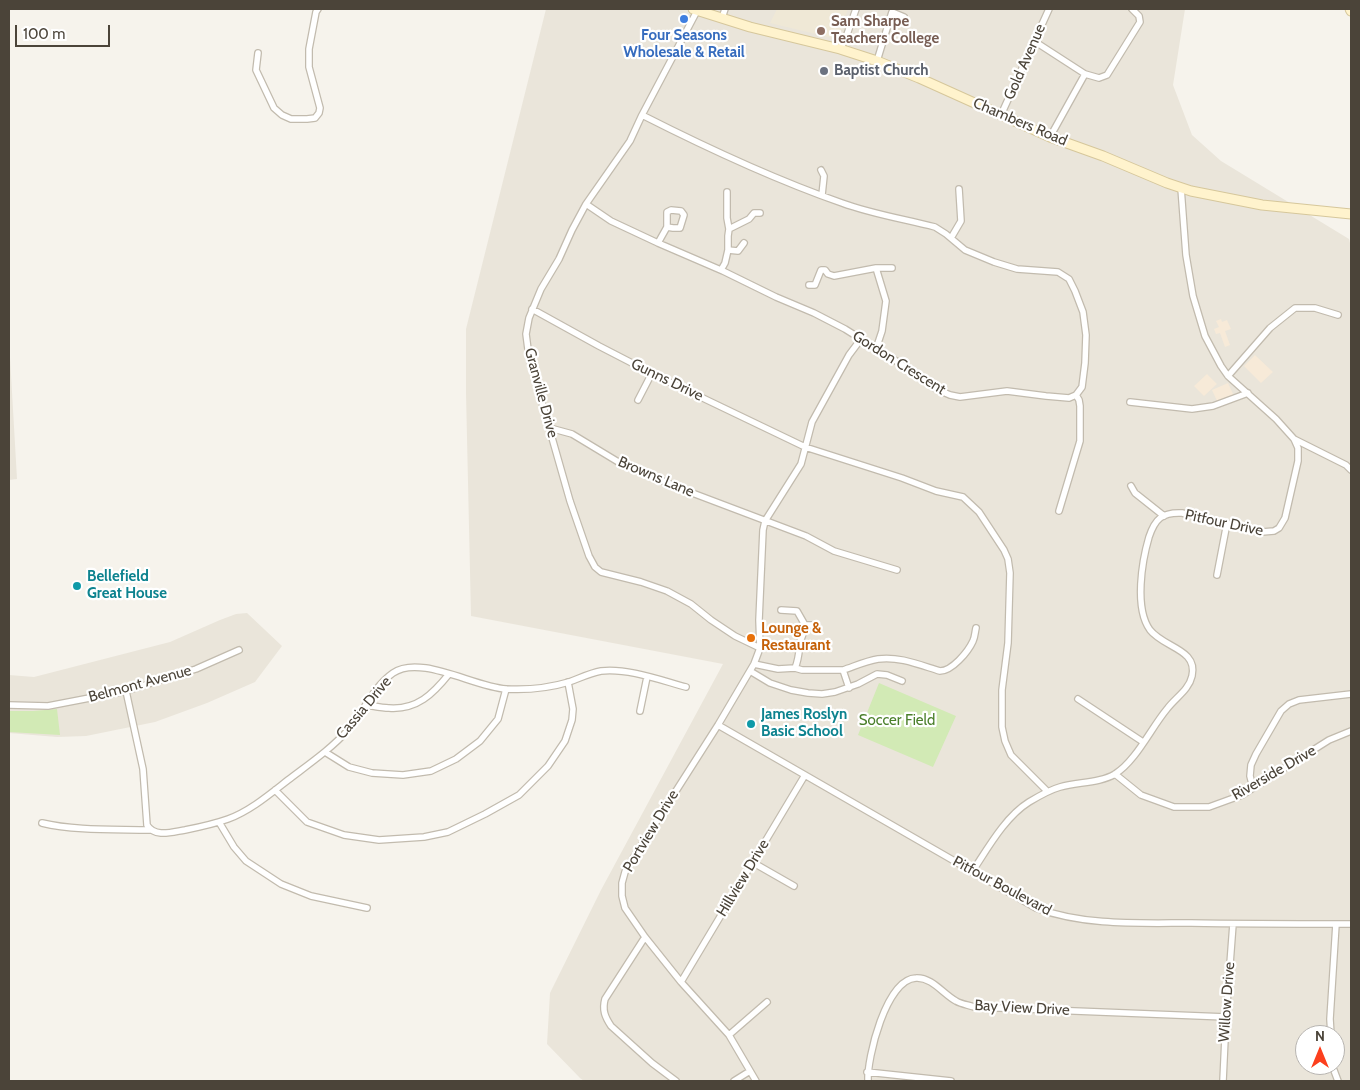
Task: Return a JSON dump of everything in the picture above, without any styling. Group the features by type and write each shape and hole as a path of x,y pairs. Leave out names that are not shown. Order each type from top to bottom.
{"street":[{"path":"258,53 256,70 274,108 282,115 291,119 315,118 320,108 309,66 309,58 313,27 318,9"},
{"path":"722,18 725,9"},
{"path":"840,49 856,9"},
{"name":"Gold Avenue","path":"1001,115 1049,9"},
{"path":"1034,41 1085,74 1099,78 1106,75 1140,22 1139,16 1132,9"},
{"name":"Chambers Road","path":"695,10 840,49 877,61 1050,137 1103,156 1191,192 1262,205 1351,214"},
{"name":"Granville Drive","path":"695,10 630,141 586,204 559,259 541,289 532,309 526,334 529,357 570,500 589,556 595,567 601,572 668,591 691,604 735,636 760,648"},
{"path":"877,61 892,12 904,17"},
{"path":"1050,137 1085,74"},
{"path":"642,115 747,166 822,195 843,203 935,227 965,250 994,262 1017,269 1058,272 1069,279 1076,291 1083,312 1086,335 1085,363 1082,387 1076,395 1080,406 1080,441 1060,511"},
{"path":"821,170 824,176 822,195"},
{"path":"951,238 961,221 959,188"},
{"path":"1181,188 1186,255 1193,296 1205,336 1220,366 1228,376 1276,419 1294,439 1346,465 1351,470"},
{"path":"721,270 728,250 727,192"},
{"name":"Gordon Crescent","path":"586,204 611,220 658,243 814,313 904,366 936,389 950,395 960,397 1008,391 1070,398 1076,395"},
{"path":"729,229 749,219 754,213 760,214"},
{"path":"658,243 667,227"},
{"path":"728,250 738,251 744,243"},
{"path":"876,268 886,301 882,331 876,349"},
{"path":"809,285 815,284 821,270 825,270 828,274 834,276 876,268 892,268"},
{"path":"1228,376 1270,328 1295,308 1315,308 1338,314"},
{"name":"Gunns Drive","path":"532,309 652,373 805,447 936,491 963,497 984,518 1008,559 1010,573 1008,643 1002,690 1002,728 1005,741 1011,755 1048,791"},
{"path":"760,648 765,521 801,464 812,422 849,355 860,339"},
{"path":"638,400 652,373"},
{"path":"1130,402 1192,409 1212,406 1248,393"},
{"name":"Browns Lane","path":"550,428 572,434 620,463 687,491 806,536 834,551 897,570"},
{"name":"Pitfour Drive","path":"972,872 1008,820 1028,802 1048,791 1108,778 1121,770 1167,709 1187,688 1192,679 1194,669 1192,662 1185,654 1160,640 1150,629 1142,605 1141,577 1152,528 1157,520 1164,516 1172,513 1182,513 1268,533 1279,528 1286,518 1298,461 1298,448 1294,439"},
{"path":"1131,486 1135,493 1164,516"},
{"path":"1217,575 1227,523"},
{"path":"781,610 797,611 804,625 795,668"},
{"path":"804,625 817,625"},
{"path":"754,664 778,669 843,670 878,659 893,658 945,671 950,669 965,652 973,640 976,628"},
{"name":"Portview Drive","path":"756,1081 729,1035 681,982 645,937 625,908 622,896 622,883 625,872 632,860 750,671 760,648"},
{"name":"Belmont Avenue","path":"9,705 48,706 126,691 196,669 238,650"},
{"name":"Cassia Drive","path":"42,823 54,826 150,830 155,833 169,833 203,827 230,818 259,802 325,752 349,728 381,682 394,672 405,667 436,670 488,686 506,689 547,687 600,671 618,670 686,687"},
{"path":"843,670 849,688"},
{"path":"750,671 770,683 808,693 822,694 849,688 877,674 886,675 902,682"},
{"path":"366,705 390,708 407,707 423,701 450,674"},
{"path":"640,711 646,677"},
{"path":"274,790 306,822 344,835 379,840 424,837 448,832 519,795 548,766 565,740 572,720 568,682"},
{"path":"325,752 349,767 372,773 403,775 431,771 456,759 480,741 498,719 506,689"},
{"path":"126,691 144,769 147,825 150,830"},
{"path":"1253,788 1250,776 1251,765 1281,711 1289,704 1299,700 1351,694"},
{"path":"1078,699 1143,742"},
{"name":"Pitfour Boulevard","path":"718,725 972,872 1036,908 1055,915 1080,920 1122,923 1351,924"},
{"name":"Riverside Drive","path":"1114,774 1142,795 1174,807 1209,807 1242,795 1329,740 1351,731"},
{"name":"Hillview Drive","path":"681,982 805,775"},
{"path":"219,822 234,848 246,861 281,884 311,896 367,908"},
{"path":"752,862 794,886"},
{"name":"Willow Drive","path":"1223,1081 1233,924"},
{"path":"1330,1025 1336,924"},
{"path":"645,937 605,999 604,1012 606,1019 612,1026 652,1063 676,1081"},
{"name":"Bay View Drive","path":"868,1081 867,1072 874,1044 888,1001 895,990 905,982 916,978 926,980 940,988 956,1001 974,1007 1226,1017"},
{"path":"729,1035 767,1002"},
{"path":"734,1081 750,1070"},
{"path":"867,1072 951,1081"}],"shaded area":[{"path":"546,9 1185,9 1173,85 1192,135 1221,161 1349,239 1351,247 1351,1081 584,1081 580,1078 547,1044 550,993 601,890 723,664 471,616 466,329"},
{"name":"Sam Sharpe Teachers College","path":"777,9 848,9 837,39 770,23"},
{"path":"1221,319 1222,322 1227,320 1231,329 1225,331 1230,345 1225,347 1220,333 1216,334 1214,329 1219,327 1216,321"},
{"path":"9,340 17,479 9,480"},
{"path":"1255,355 1273,372 1261,383 1244,366"},
{"path":"1207,374 1217,384 1204,396 1194,386"},
{"path":"1228,383 1234,396 1218,403 1212,390"},
{"path":"247,613 282,646 255,682 207,703 155,722 86,736 57,737 9,733 9,675 34,677 170,642 220,620 236,614"}],"green space":[{"name":"Soccer Field","path":"879,683 956,716 933,767 858,735"},
{"path":"57,709 60,735 9,732 9,711"}],"place":[{"name":"Four Seasons Wholesale & Retail","path":"684,19"},
{"name":"Sam Sharpe Teachers College","path":"821,31"},
{"name":"Baptist Church","path":"824,71"},
{"name":"Bellefield Great House","path":"77,586"},
{"name":"Lounge & Restaurant","path":"751,638"},
{"name":"James Roslyn Basic School","path":"751,724"}]}
